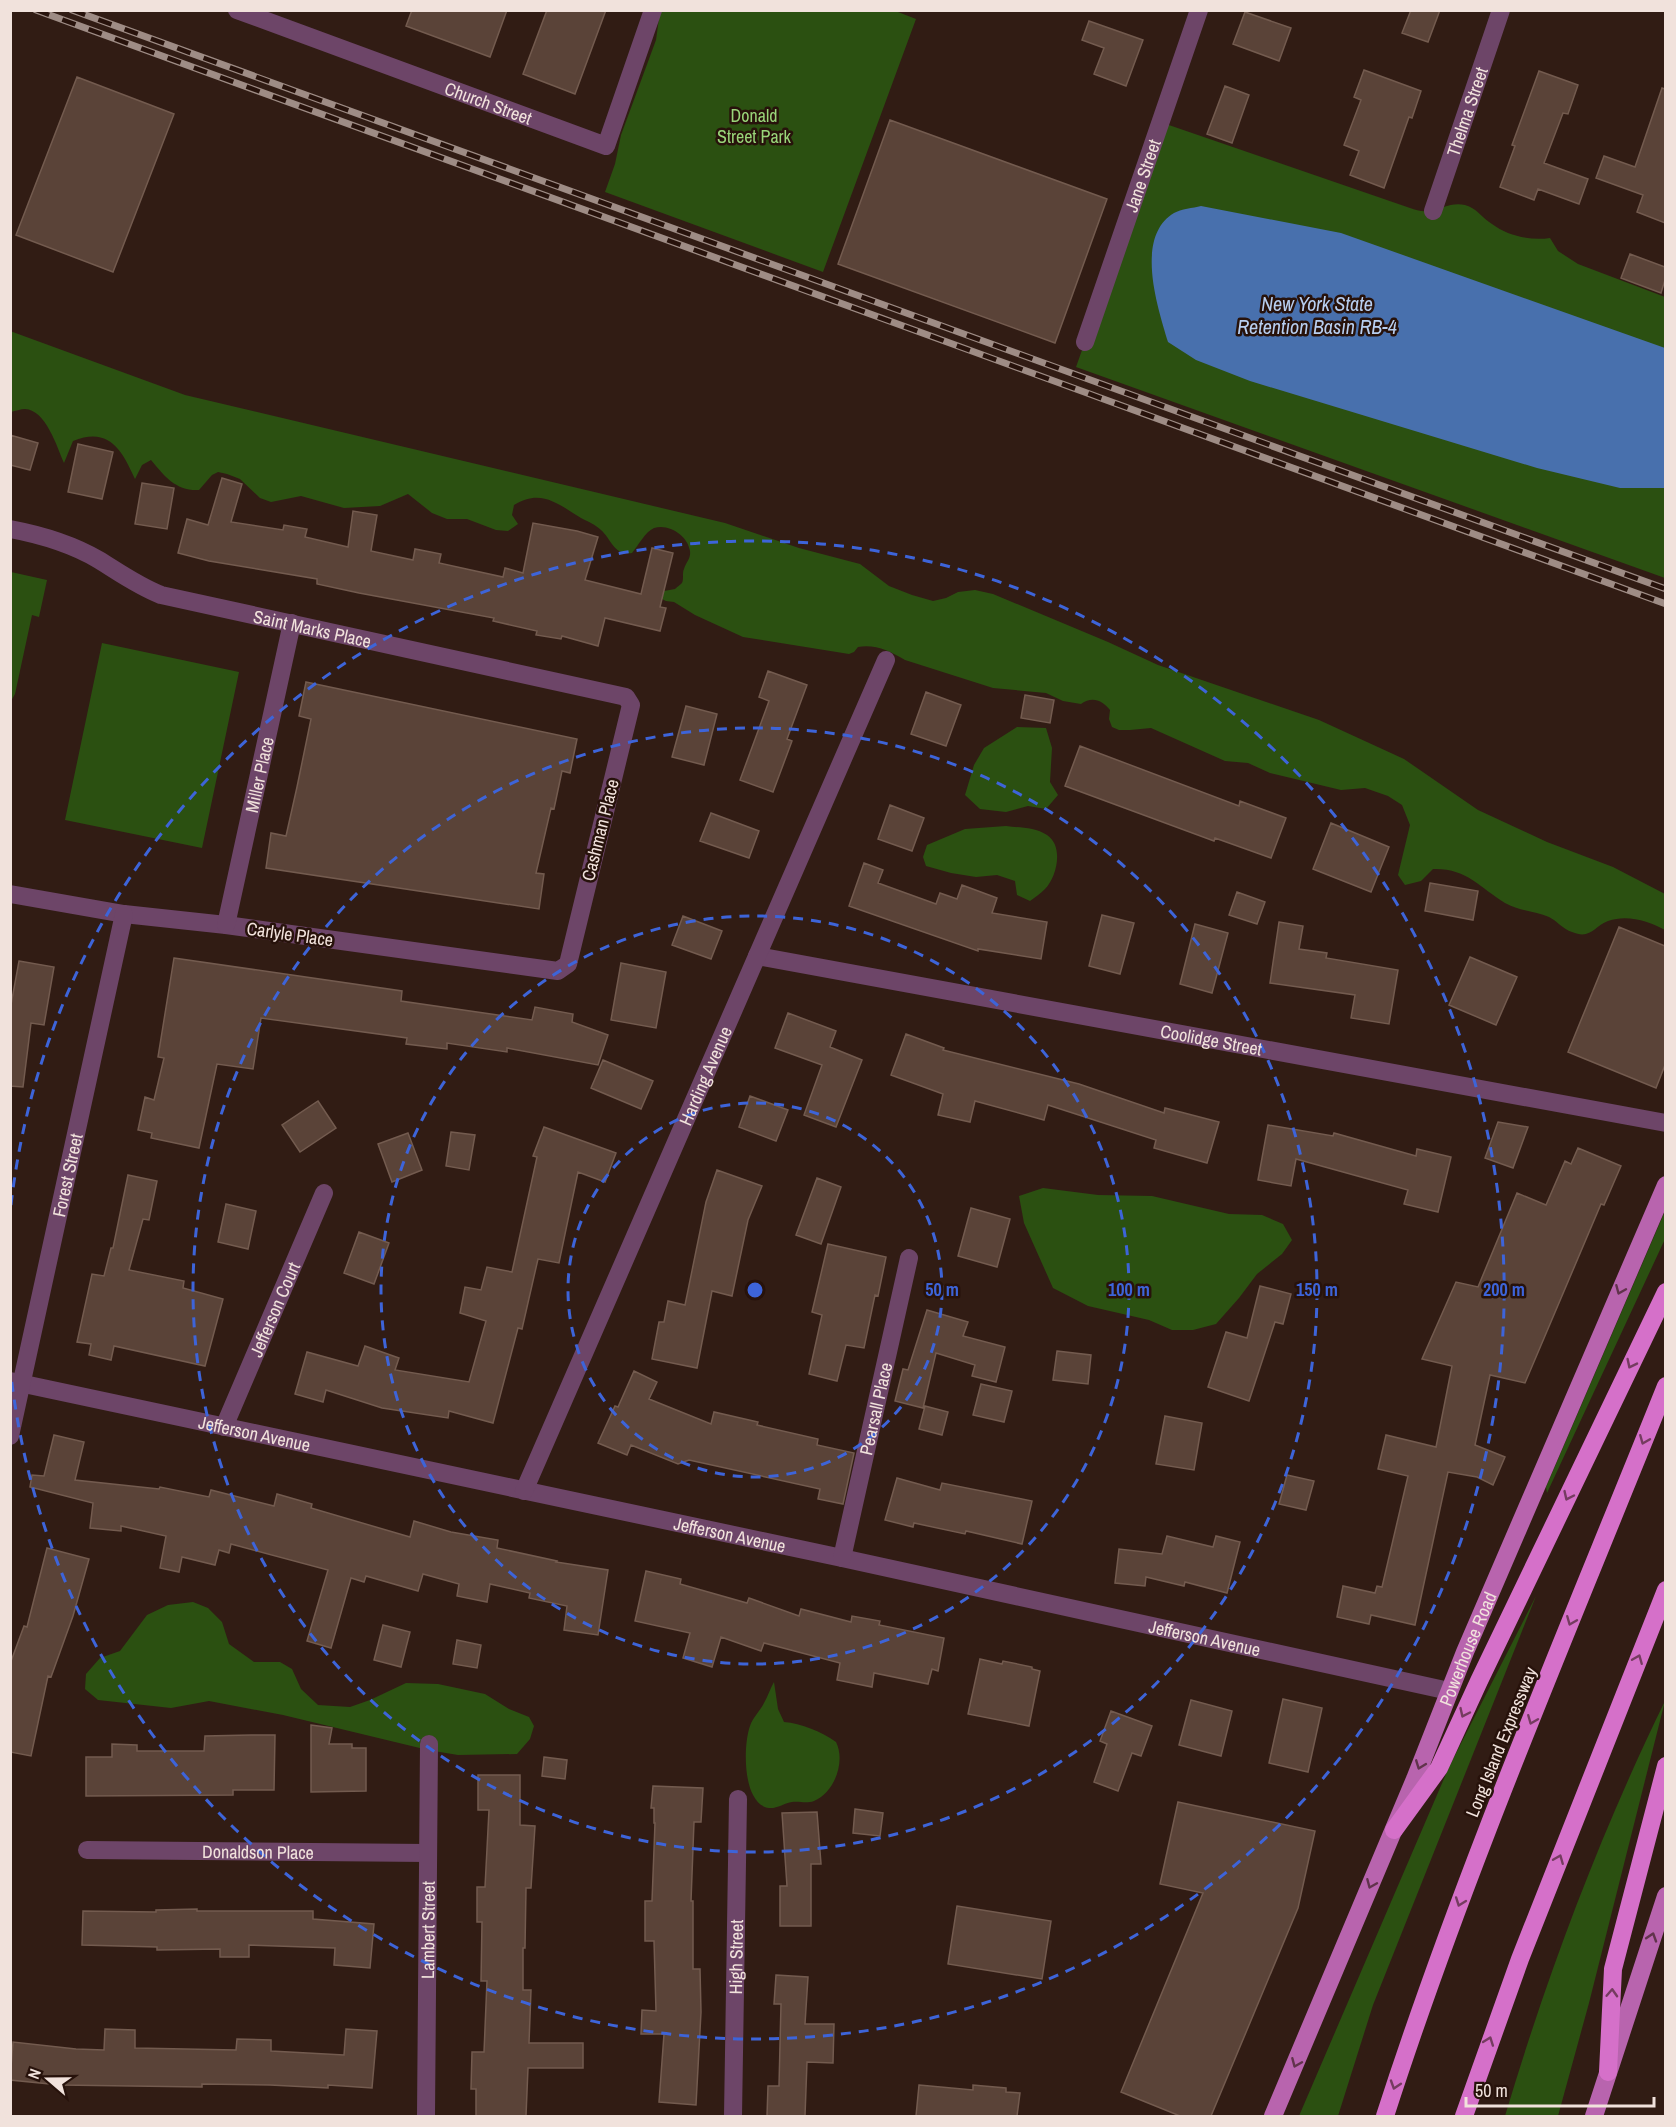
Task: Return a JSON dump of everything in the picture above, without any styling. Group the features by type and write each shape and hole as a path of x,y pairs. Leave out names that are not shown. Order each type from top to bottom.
{"highway":[{"path":"1394,1830 1439,1768 1665,1292"},
{"name":"Long Island Expressway","path":"1384,2116 1466,1885 1665,1386"},
{"path":"1464,2116 1520,1959 1665,1590"},
{"path":"1608,2072 1613,1969 1665,1766"}],"main road":[{"name":"Powerhouse Road","path":"1273,2116 1394,1830 1449,1691 1665,1185"},
{"path":"1594,2116 1665,1896"}],"street":[{"name":"Church Street","path":"237,10 606,146 653,10"},
{"name":"Jane Street","path":"1085,342 1199,10"},
{"name":"Thelma Street","path":"1433,211 1501,10"},
{"name":"Saint Marks Place","path":"10,529 53,539 75,548 145,589 161,595 626,697"},
{"name":"Miller Place","path":"226,925 292,623"},
{"name":"Harding Avenue","path":"524,1491 886,660"},
{"name":"Cashman Place","path":"568,964 631,705 626,697"},
{"name":"Carlyle Place","path":"10,894 124,914 226,925 558,971 568,964"},
{"name":"Forest Street","path":"10,1436 16,1382 124,914"},
{"name":"Coolidge Street","path":"757,956 1665,1123"},
{"name":"Jefferson Court","path":"224,1427 324,1193"},
{"name":"Pearsall Place","path":"842,1558 909,1258"},
{"name":"Jefferson Avenue","path":"16,1382 842,1558 1449,1691"},
{"name":"Lambert Street","path":"426,2116 429,1744"},
{"name":"High Street","path":"733,2116 738,1798"},
{"name":"Donaldson Place","path":"87,1850 428,1853"}],"green space":[{"name":"Donald Street Park","path":"899,10 898,12 916,19 823,272 605,192 615,164 621,135 656,40 660,11"},
{"path":"1163,123 1417,210 1428,211 1455,204 1469,206 1488,222 1505,232 1528,238 1550,238 1558,251 1578,264 1665,297 1665,578 1076,367"},
{"path":"10,331 185,395 725,523 799,548 860,564 889,586 933,601 958,592 975,590 993,594 1158,665 1319,720 1404,759 1478,810 1547,842 1613,867 1665,894 1665,930 1645,921 1623,918 1603,923 1588,933 1578,934 1549,917 1510,906 1464,875 1445,870 1433,869 1421,881 1405,885 1398,875 1410,825 1402,805 1388,796 1365,788 1341,790 1270,773 1248,763 1225,761 1151,728 1119,730 1112,727 1109,719 1110,710 1097,700 1089,700 1081,704 1063,701 1046,693 993,688 905,660 876,647 858,647 849,654 743,637 695,615 674,602 666,601 650,593 652,586 664,591 675,589 681,584 683,571 690,556 686,540 677,532 666,527 654,528 632,553 626,553 613,546 597,526 557,503 541,498 524,500 514,505 512,515 518,524 508,531 496,530 467,519 447,519 432,513 408,494 380,506 344,508 301,496 271,502 260,498 240,479 218,472 212,475 199,490 184,488 166,477 151,460 142,465 135,479 125,459 113,443 96,437 85,437 73,441 64,463 50,430 39,416 25,409 11,412"},
{"path":"11,572 47,580 39,617 32,615 15,694 11,701"},
{"path":"102,643 239,672 202,848 65,820"},
{"path":"1017,727 1046,728 1052,748 1050,782 1058,795 1046,809 1028,806 1006,812 980,809 965,795 974,765 984,748"},
{"path":"1006,826 1042,832 1056,846 1057,862 1053,877 1045,889 1030,901 1017,895 1015,881 997,875 976,877 926,866 923,857 927,845 965,829"},
{"path":"1043,1188 1098,1195 1152,1196 1229,1214 1262,1215 1283,1224 1292,1240 1282,1254 1257,1274 1216,1324 1193,1330 1172,1330 1149,1320 1088,1306 1053,1288 1024,1223 1019,1196"},
{"path":"1665,1211 1665,1239 1547,1493 1546,1487"},
{"path":"1536,1596 1373,2005 1338,2116 1299,2116 1449,1767"},
{"path":"193,1602 208,1608 222,1622 229,1644 254,1662 280,1662 292,1669 301,1689 318,1705 350,1707 406,1683 438,1684 485,1694 509,1709 529,1717 534,1726 530,1739 517,1754 458,1755 428,1750 283,1715 209,1701 171,1708 98,1700 85,1689 86,1674 100,1658 120,1651 147,1615 168,1605"},
{"path":"774,1682 778,1709 784,1722 804,1726 830,1738 836,1742 840,1759 832,1784 821,1797 811,1802 792,1802 769,1808 760,1804 749,1785 746,1746 751,1723"},
{"path":"1665,1701 1589,2003 1558,2116 1505,2116 1521,2063 1576,1906 1618,1802"}],"water":[{"name":"New York State Retention Basin RB-4","path":"1201,206 1341,233 1665,348 1665,488 1620,488 1537,468 1250,381 1196,360 1168,342 1155,293 1152,255 1155,238 1162,224 1174,213"}],"building":[{"path":"412,10 507,10 490,57 406,26"},
{"path":"547,10 606,10 575,94 523,74"},
{"path":"1411,10 1440,10 1428,42 1402,33"},
{"path":"1245,12 1291,28 1279,61 1233,44"},
{"path":"1089,21 1143,40 1126,86 1094,74 1104,48 1082,40"},
{"path":"1364,70 1421,91 1412,118 1409,117 1384,188 1350,175 1359,151 1344,145 1361,100 1354,97"},
{"path":"1539,71 1578,85 1568,114 1563,113 1544,163 1588,179 1579,204 1538,189 1534,200 1500,187 1515,146 1512,145"},
{"path":"77,77 174,114 113,272 16,235"},
{"path":"1225,86 1249,95 1232,143 1207,134"},
{"path":"1662,88 1665,89 1665,223 1637,212 1643,195 1596,178 1604,156 1635,167"},
{"path":"890,120 1107,199 1055,343 838,264"},
{"path":"1630,254 1665,267 1665,280 1661,293 1621,278"},
{"path":"10,435 38,443 30,470 10,465"},
{"path":"78,444 113,452 102,499 68,492"},
{"path":"222,478 242,484 231,522 283,530 284,525 307,529 305,537 348,547 353,511 377,515 371,551 413,560 415,549 441,554 439,563 503,577 505,568 523,573 533,523 598,537 585,580 641,594 652,548 673,553 660,607 666,608 660,631 605,618 598,646 562,636 561,639 536,635 537,631 493,621 494,618 359,593 317,584 317,579 209,561 178,553 187,519 208,525"},
{"path":"142,483 174,488 167,529 135,524"},
{"path":"768,671 807,685 787,739 792,741 773,792 740,780 769,701 759,697"},
{"path":"306,682 577,739 570,773 562,771 536,873 544,874 539,909 266,868 271,833 286,836 297,787 311,719 299,716"},
{"path":"926,692 961,705 946,746 911,734"},
{"path":"1025,695 1054,700 1050,723 1021,718"},
{"path":"686,706 717,714 704,765 672,757"},
{"path":"1080,746 1239,806 1240,801 1286,818 1271,858 1215,838 1214,841 1065,786"},
{"path":"890,805 924,818 912,851 878,839"},
{"path":"711,813 759,831 749,858 700,841"},
{"path":"1331,823 1389,847 1371,892 1313,869"},
{"path":"864,863 883,870 878,883 936,904 940,893 957,899 962,885 997,898 992,913 1047,922 1041,959 978,949 978,951 849,906"},
{"path":"1430,883 1478,891 1473,920 1425,911"},
{"path":"1237,892 1265,902 1257,924 1229,915"},
{"path":"1102,915 1134,923 1120,974 1089,966"},
{"path":"683,916 722,931 711,959 672,945"},
{"path":"1279,922 1303,926 1299,949 1327,953 1326,958 1398,970 1389,1024 1351,1018 1355,995 1270,983"},
{"path":"1195,924 1228,933 1212,993 1180,984"},
{"path":"1619,927 1665,946 1665,1065 1656,1088 1568,1052"},
{"path":"1470,957 1517,977 1496,1025 1449,1005"},
{"path":"174,958 402,991 401,1001 532,1020 535,1007 573,1014 572,1022 608,1035 598,1065 507,1048 507,1052 447,1043 447,1049 406,1044 407,1038 261,1018 253,1069 217,1064 199,1148 151,1138 152,1133 138,1130 145,1097 154,1100 164,1058 158,1057"},
{"path":"19,961 54,967 44,1025 31,1023 23,1087 10,1086 10,1010"},
{"path":"621,963 666,972 656,1028 611,1020"},
{"path":"788,1013 836,1031 830,1047 862,1060 836,1127 804,1115 822,1065 775,1048"},
{"path":"906,1034 944,1048 943,1050 1079,1084 1164,1113 1165,1108 1219,1122 1207,1163 1154,1148 1156,1140 1048,1105 1044,1120 975,1101 970,1122 938,1115 943,1094 891,1075"},
{"path":"603,1060 653,1081 641,1109 591,1088"},
{"path":"750,1096 788,1110 776,1141 739,1127"},
{"path":"318,1101 336,1128 300,1152 282,1125"},
{"path":"1498,1122 1528,1127 1513,1168 1485,1158"},
{"path":"1268,1125 1333,1136 1334,1133 1416,1156 1417,1149 1451,1157 1438,1212 1404,1204 1408,1190 1296,1159 1291,1186 1258,1180"},
{"path":"544,1127 616,1153 605,1182 578,1172 559,1263 538,1259 522,1329 518,1328 493,1423 449,1411 448,1418 382,1408 326,1390 323,1402 295,1394 307,1352 358,1366 365,1346 399,1358 395,1370 469,1382 486,1321 460,1313 465,1287 481,1290 487,1267 512,1272 537,1157 533,1156"},
{"path":"451,1132 475,1135 469,1170 446,1166"},
{"path":"408,1133 422,1170 392,1182 378,1144"},
{"path":"1578,1148 1621,1166 1604,1205 1601,1204 1525,1383 1490,1375 1475,1445 1505,1457 1493,1485 1477,1477 1448,1472 1415,1625 1371,1615 1369,1624 1337,1617 1343,1586 1375,1593 1377,1586 1382,1587 1408,1476 1378,1469 1386,1435 1436,1447 1452,1366 1422,1359 1456,1282 1478,1287 1517,1193 1546,1205 1565,1161 1571,1164"},
{"path":"717,1170 762,1186 748,1220 732,1296 712,1291 697,1368 652,1359 659,1322 664,1322 668,1301 685,1305 706,1202"},
{"path":"128,1175 157,1181 149,1220 143,1219 129,1270 184,1281 183,1288 223,1299 205,1366 114,1346 111,1360 89,1355 91,1344 77,1342 92,1274 104,1276 111,1248 113,1248"},
{"path":"817,1178 841,1187 821,1244 796,1235"},
{"path":"226,1204 256,1211 248,1249 218,1242"},
{"path":"971,1208 1010,1219 997,1267 958,1256"},
{"path":"359,1232 389,1243 374,1284 344,1273"},
{"path":"828,1244 886,1257 864,1348 846,1345 837,1381 809,1374 822,1315 812,1312"},
{"path":"1260,1286 1291,1294 1283,1324 1275,1322 1249,1401 1208,1387 1226,1332 1247,1338"},
{"path":"927,1310 968,1322 963,1336 1005,1347 996,1382 972,1376 975,1365 936,1353 923,1408 895,1401 903,1369 908,1370"},
{"path":"1057,1351 1091,1355 1088,1384 1053,1380"},
{"path":"634,1371 657,1382 649,1399 711,1424 714,1412 818,1439 817,1445 854,1453 843,1504 818,1499 820,1489 689,1460 678,1464 631,1445 627,1455 598,1443"},
{"path":"981,1384 1012,1391 1004,1422 973,1415"},
{"path":"925,1406 948,1412 942,1435 919,1429"},
{"path":"1165,1416 1202,1423 1194,1470 1156,1464"},
{"path":"54,1435 84,1442 75,1480 159,1489 160,1487 209,1497 211,1490 274,1506 277,1494 312,1504 311,1508 410,1537 414,1521 451,1532 498,1540 497,1548 556,1562 608,1570 598,1635 564,1630 567,1606 529,1598 530,1593 490,1584 487,1602 457,1596 459,1584 423,1574 418,1591 366,1576 364,1582 351,1578 331,1648 307,1641 328,1570 231,1544 229,1553 219,1550 215,1565 182,1557 179,1572 160,1568 166,1536 121,1526 121,1531 90,1528 93,1503 30,1487 32,1475 44,1476"},
{"path":"1287,1475 1314,1481 1306,1510 1279,1504"},
{"path":"897,1478 940,1490 942,1483 1032,1501 1022,1544 966,1531 965,1534 914,1523 913,1527 885,1520"},
{"path":"1167,1536 1213,1547 1216,1536 1240,1542 1227,1593 1185,1582 1184,1586 1146,1577 1145,1586 1115,1583 1119,1549 1162,1554"},
{"path":"47,1548 89,1559 73,1616 51,1677 48,1676 31,1756 10,1752 10,1664 24,1626 27,1627"},
{"path":"646,1571 681,1579 680,1584 747,1603 749,1598 799,1616 801,1609 851,1622 852,1616 880,1621 879,1625 944,1638 938,1671 932,1669 928,1684 874,1673 872,1687 837,1680 840,1663 764,1643 761,1651 721,1637 712,1667 683,1658 690,1633 635,1621"},
{"path":"383,1625 410,1632 401,1667 374,1660"},
{"path":"457,1640 481,1645 477,1668 453,1664"},
{"path":"980,1659 1002,1664 1003,1661 1040,1671 1029,1726 968,1714"},
{"path":"1283,1699 1322,1708 1308,1772 1269,1763"},
{"path":"1191,1700 1232,1711 1221,1756 1179,1745"},
{"path":"1111,1711 1152,1726 1141,1756 1132,1753 1118,1791 1094,1782 1107,1744 1100,1741"},
{"path":"311,1725 332,1728 329,1744 352,1744 352,1748 366,1748 366,1791 311,1792"},
{"path":"275,1735 274,1790 233,1790 233,1795 86,1796 86,1757 112,1757 112,1744 137,1745 137,1751 204,1751 205,1736"},
{"path":"544,1757 567,1760 565,1779 542,1776"},
{"path":"478,1775 520,1775 520,1825 535,1826 531,1888 526,1888 525,1948 523,1948 523,1990 531,1990 529,2043 583,2043 583,2068 528,2068 526,2116 476,2116 476,2089 471,2089 472,2052 484,2052 487,1981 481,1981 482,1922 477,1922 477,1887 485,1887 489,1810 478,1810"},
{"path":"653,1786 703,1788 701,1822 694,1822 691,1901 693,1901 693,1969 700,1969 701,2012 696,2105 659,2102 664,2034 641,2034 642,2010 656,2011 654,1941 645,1941 645,1901 652,1901 655,1823 654,1808 651,1808"},
{"path":"1178,1802 1315,1831 1298,1908 1211,2116 1180,2116 1121,2092 1203,1893 1160,1884"},
{"path":"855,1809 883,1813 880,1836 853,1833"},
{"path":"817,1812 821,1864 811,1864 811,1926 780,1926 780,1886 787,1886 782,1813"},
{"path":"957,1906 1051,1921 1042,1979 948,1964"},
{"path":"197,1909 197,1911 313,1911 313,1919 374,1924 370,1968 334,1965 335,1948 249,1945 249,1957 220,1957 220,1949 157,1950 157,1947 82,1945 83,1911 156,1912 156,1910"},
{"path":"776,1975 808,1977 805,2024 834,2024 833,2063 807,2062 805,2116 767,2116 768,2086 779,2086 781,2004 774,2004"},
{"path":"105,2029 135,2030 135,2048 236,2050 237,2039 271,2040 271,2051 344,2055 346,2029 377,2031 372,2088 328,2085 328,2088 202,2084 202,2087 60,2085 10,2080 13,2042 104,2050"},
{"path":"919,2085 973,2090 973,2085 1006,2088 1006,2092 1020,2093 1017,2116 916,2116"}],"railway":[{"path":"36,10 1666,604"},
{"path":"72,10 1666,589"}]}
